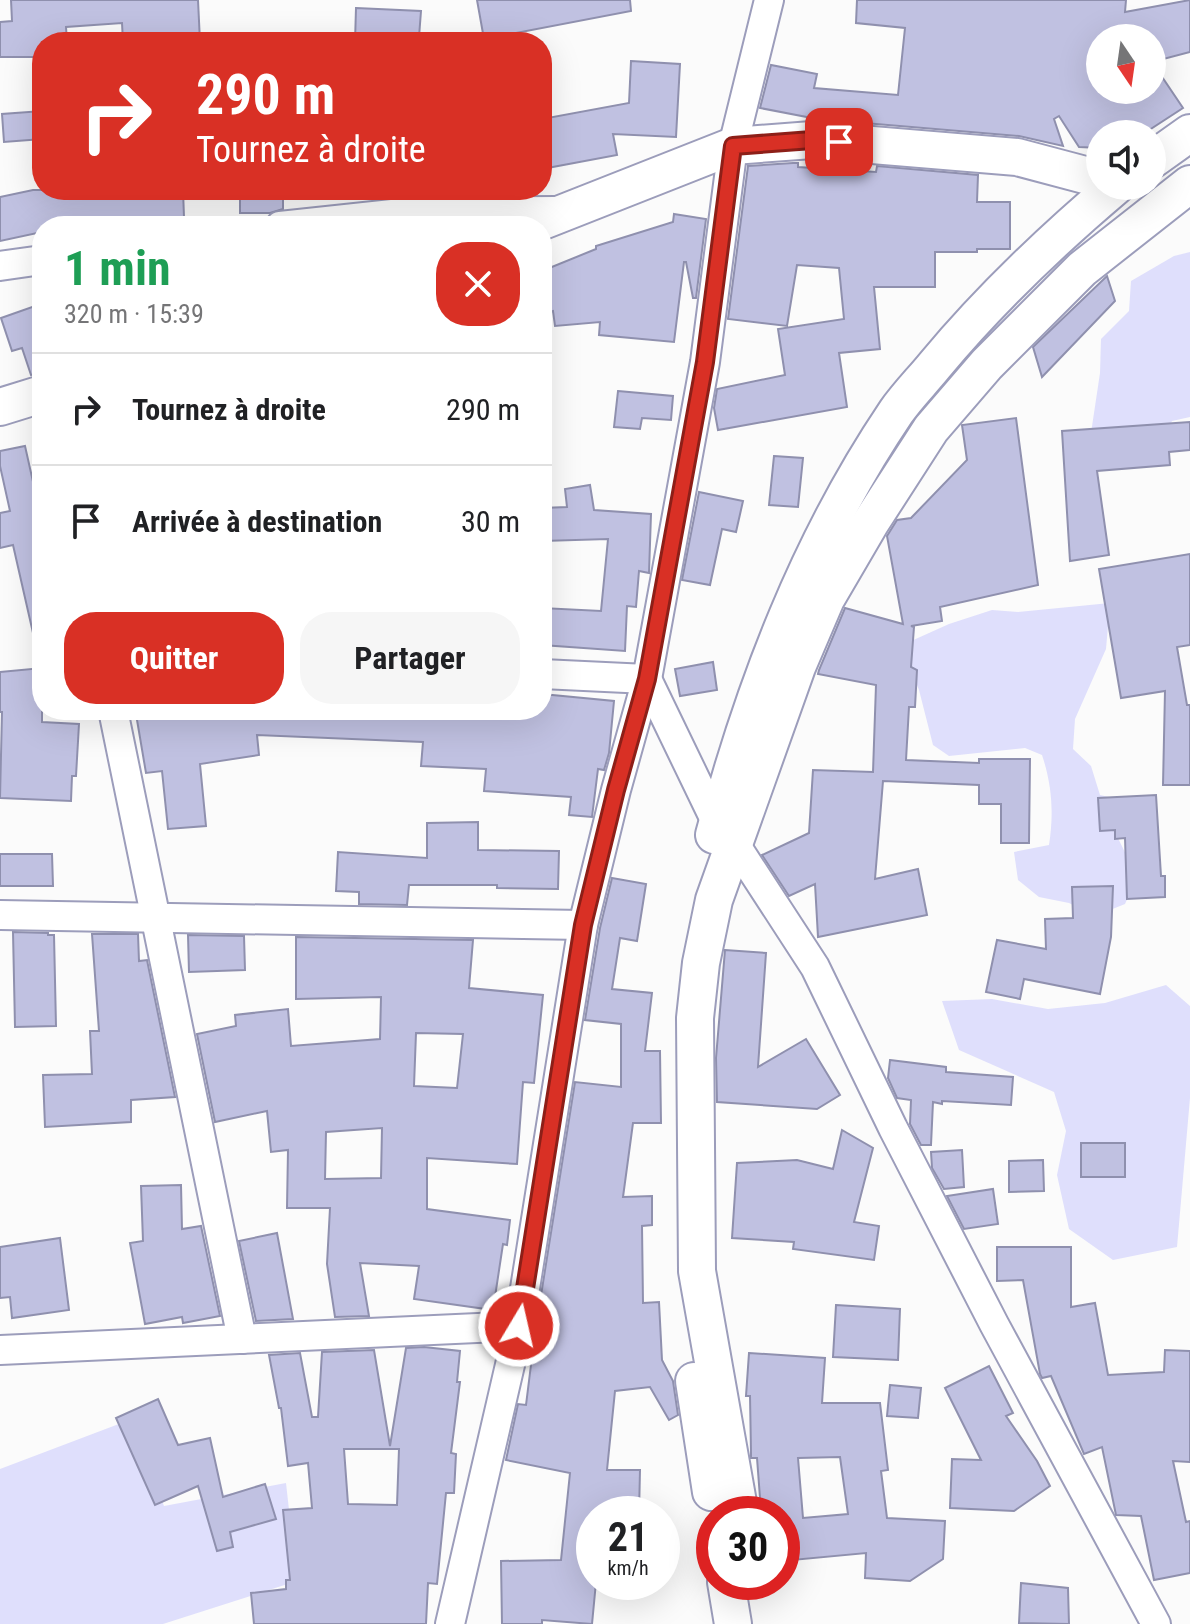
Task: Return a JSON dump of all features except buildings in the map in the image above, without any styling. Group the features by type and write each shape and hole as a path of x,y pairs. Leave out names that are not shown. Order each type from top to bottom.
{"street":[{"path":"450,1624 519,1326 583,925 647,679 705,362 733,146 769,0"},
{"path":"1166,150 1190,133"},
{"path":"552,217 733,146 812,140 1017,157 1086,175"},
{"path":"712,1496 680,1272 674,1140 679,1017 685,961 698,897 826,599 931,429 987,364 1082,269 1190,184"},
{"path":"737,1496 697,1271 695,1018 701,963 726,834 736,752 768,659 840,501 898,410 954,342 1049,243 1100,200"},
{"path":"374,216 411,212 566,211"},
{"path":"0,266 32,261"},
{"path":"0,407 32,397"},
{"path":"552,674 647,679"},
{"path":"647,679 726,834 815,967 893,1128 994,1324 1156,1624"},
{"path":"115,720 242,1339"},
{"path":"0,915 583,925"},
{"path":"0,1350 519,1326"},
{"path":"729,1600 733,1624"},
{"path":"754,1600 757,1624"}],"shaded area":[{"path":"1190,252 1190,417 1172,421 1151,463 1085,473 1100,373 1101,339 1129,311 1131,281 1174,256"},
{"path":"1110,603 1106,649 1075,719 1073,749 1091,766 1100,795 1113,798 1115,832 1137,877 1125,904 1095,916 1069,903 1039,897 1018,880 1014,852 1049,845 1051,799 1042,755 1025,748 949,756 933,745 919,690 907,661 909,642 949,624 992,610 1018,612"},
{"path":"1166,985 1190,1006 1190,1098 1177,1247 1113,1260 1069,1229 1057,1175 1066,1131 1054,1092 959,1050 942,1001 992,999 1048,1009 1105,1003"},
{"path":"132,1419 164,1506 286,1483 297,1581 163,1624 0,1624 0,1469"}],"route":[{"path":"519,1326 583,925 647,679 705,362 733,146 812,140 839,142"}]}
